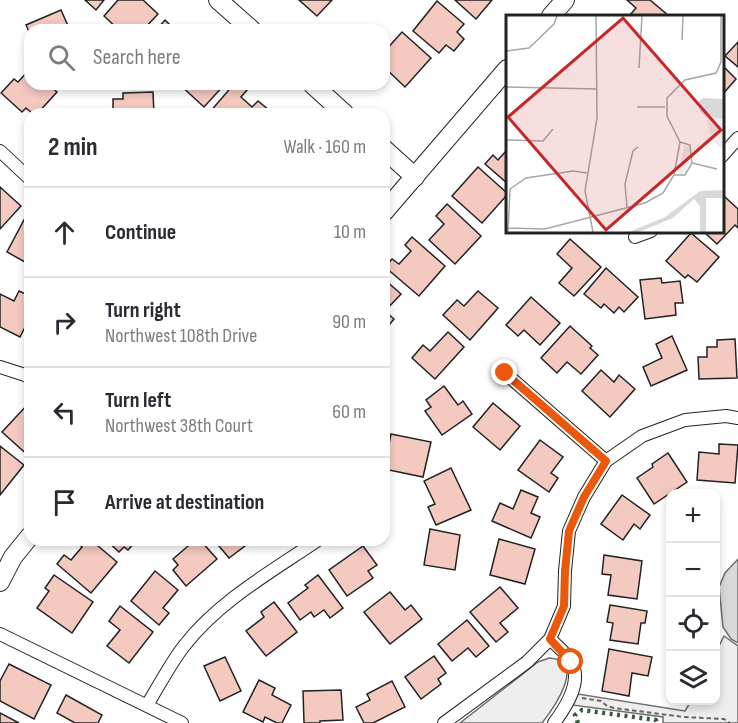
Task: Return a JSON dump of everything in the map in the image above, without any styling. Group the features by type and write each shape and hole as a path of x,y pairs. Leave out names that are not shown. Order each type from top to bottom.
{"street":[{"path":"218,0 245,24"},
{"path":"552,15 565,0"},
{"path":"390,205 506,70"},
{"path":"319,90 338,108"},
{"path":"723,155 738,138"},
{"path":"0,151 24,173"},
{"path":"390,154 415,177"},
{"path":"636,237 648,232"},
{"path":"0,367 24,375"},
{"path":"505,373 606,461"},
{"path":"444,723 527,662 550,639 564,606 569,531 584,497 606,461 642,436 685,420 726,416 738,418"},
{"path":"0,582 14,556 24,544"},
{"path":"147,705 184,646 214,614 309,546"},
{"path":"0,634 182,723"},
{"path":"550,639 571,662 575,671 571,696 554,723"}],"path":[{"path":"571,696 601,701 614,708 684,717 724,719 730,723"}],"shaded area":[{"path":"738,559 738,643 731,639 723,627 720,585 725,573"},
{"path":"724,636 738,646 738,723 663,723 663,717 572,705 578,694 685,711 689,705 720,705 720,644"},
{"path":"549,658 560,661 566,667 567,676 559,697 542,723 460,723 538,662"}],"building":[{"path":"85,0 104,0 96,10"},
{"path":"118,0 143,0 158,14 149,24 113,24 104,16"},
{"path":"299,0 332,0 317,16"},
{"path":"455,0 492,0 476,19"},
{"path":"627,0 650,0 668,15 630,15 636,8"},
{"path":"437,1 464,24 457,32 464,39 454,51 446,45 439,53 413,31"},
{"path":"61,10 67,24 28,24"},
{"path":"402,32 431,58 405,87 390,73 390,45"},
{"path":"738,42 738,67 725,56"},
{"path":"723,66 736,79 723,94"},
{"path":"24,76 24,90 55,90 57,92 42,108 24,108 22,112 1,93 14,79 18,82"},
{"path":"186,90 220,90 204,107"},
{"path":"229,90 247,90 241,97 252,107 258,101 267,108 213,108"},
{"path":"153,92 154,108 113,108 113,99 123,99 123,93"},
{"path":"506,151 506,182 485,164 493,155 498,160"},
{"path":"478,167 506,192 506,196 482,223 452,196"},
{"path":"0,187 21,206 0,229"},
{"path":"725,197 738,209 738,228 735,225 717,244 704,232 723,232 723,200"},
{"path":"447,204 481,236 455,264 429,240 444,224 436,216"},
{"path":"24,220 24,261 7,252"},
{"path":"691,233 719,257 697,282 688,275 685,278 666,261"},
{"path":"412,237 445,266 419,296 390,271 392,259 399,264 411,251 405,245"},
{"path":"570,239 601,267 574,296 559,283 572,268 557,254"},
{"path":"606,268 638,297 624,312 619,307 614,313 604,304 601,308 584,294"},
{"path":"661,278 662,283 680,281 683,303 675,303 676,315 645,319 640,280"},
{"path":"390,284 401,294 390,306"},
{"path":"19,291 24,293 24,329 20,337 0,327 0,294 14,301"},
{"path":"478,291 498,308 470,340 443,315 457,300 464,306"},
{"path":"531,297 560,323 540,345 524,330 518,336 506,325"},
{"path":"570,326 592,346 590,348 598,355 581,374 567,362 557,373 541,358"},
{"path":"448,332 464,347 435,379 412,358 423,345 430,351"},
{"path":"672,336 687,370 651,386 643,367 662,358 656,344"},
{"path":"735,339 737,378 699,379 698,357 707,357 707,347 717,347 717,340"},
{"path":"601,370 614,382 619,375 635,389 610,417 582,391"},
{"path":"444,386 458,405 463,401 472,414 442,435 425,411 431,407 426,400"},
{"path":"493,403 520,426 500,450 473,427"},
{"path":"24,408 24,452 2,432"},
{"path":"391,434 431,442 423,477 390,470"},
{"path":"540,440 563,457 551,473 558,478 549,492 518,470"},
{"path":"719,444 738,445 735,483 697,480 699,452 719,454"},
{"path":"0,446 24,465 0,495"},
{"path":"668,453 687,482 676,489 666,489 666,496 654,504 637,478 653,467 652,464"},
{"path":"451,468 471,510 436,525 428,507 435,504 424,481"},
{"path":"521,490 538,497 531,513 540,517 531,538 492,521 500,503 513,509"},
{"path":"622,495 650,515 640,529 634,524 623,540 601,524"},
{"path":"430,529 460,535 455,570 424,565"},
{"path":"499,539 535,549 525,584 490,575"},
{"path":"98,546 117,562 91,593 57,564 64,555 71,560 82,547"},
{"path":"112,546 132,546 128,550 124,547 119,552"},
{"path":"188,546 205,546 217,559 186,586 173,570 178,565 173,559"},
{"path":"219,546 245,546 229,558"},
{"path":"363,546 377,565 368,571 373,578 347,596 329,570"},
{"path":"604,555 642,561 637,599 608,595 611,575 602,574"},
{"path":"155,571 178,590 163,608 169,613 159,625 131,601"},
{"path":"54,575 93,602 72,633 37,608 49,591 45,588"},
{"path":"318,575 343,608 330,618 324,610 314,617 311,612 300,620 288,603 308,588 305,585"},
{"path":"500,587 518,608 500,623 508,632 496,642 470,612"},
{"path":"390,592 405,610 411,605 422,619 390,644 364,612"},
{"path":"274,602 297,632 266,656 246,631 264,617 261,612"},
{"path":"610,605 647,611 645,623 641,623 638,644 610,640 613,623 607,622"},
{"path":"120,606 153,632 129,663 107,646 120,630 109,621"},
{"path":"467,620 489,646 476,657 468,648 452,661 438,644"},
{"path":"609,649 652,657 648,676 632,673 629,696 602,691"},
{"path":"434,656 446,673 438,679 441,684 421,699 405,677"},
{"path":"225,657 241,691 220,701 204,666"},
{"path":"9,664 51,685 34,719 0,701 0,681"},
{"path":"259,680 275,688 272,695 291,705 282,723 265,717 263,722 243,712"},
{"path":"392,681 405,707 373,723 364,723 356,707 370,700 367,694"},
{"path":"341,690 343,720 304,723 303,691"},
{"path":"66,695 102,715 98,723 75,723 57,713"},
{"path":"0,713 19,723 0,723"}],"hedge":[{"path":"578,723 575,715 582,710 656,720 656,723"}],"route":[{"path":"505,373 606,461 584,497 569,531 564,606 550,639 571,662"}]}
